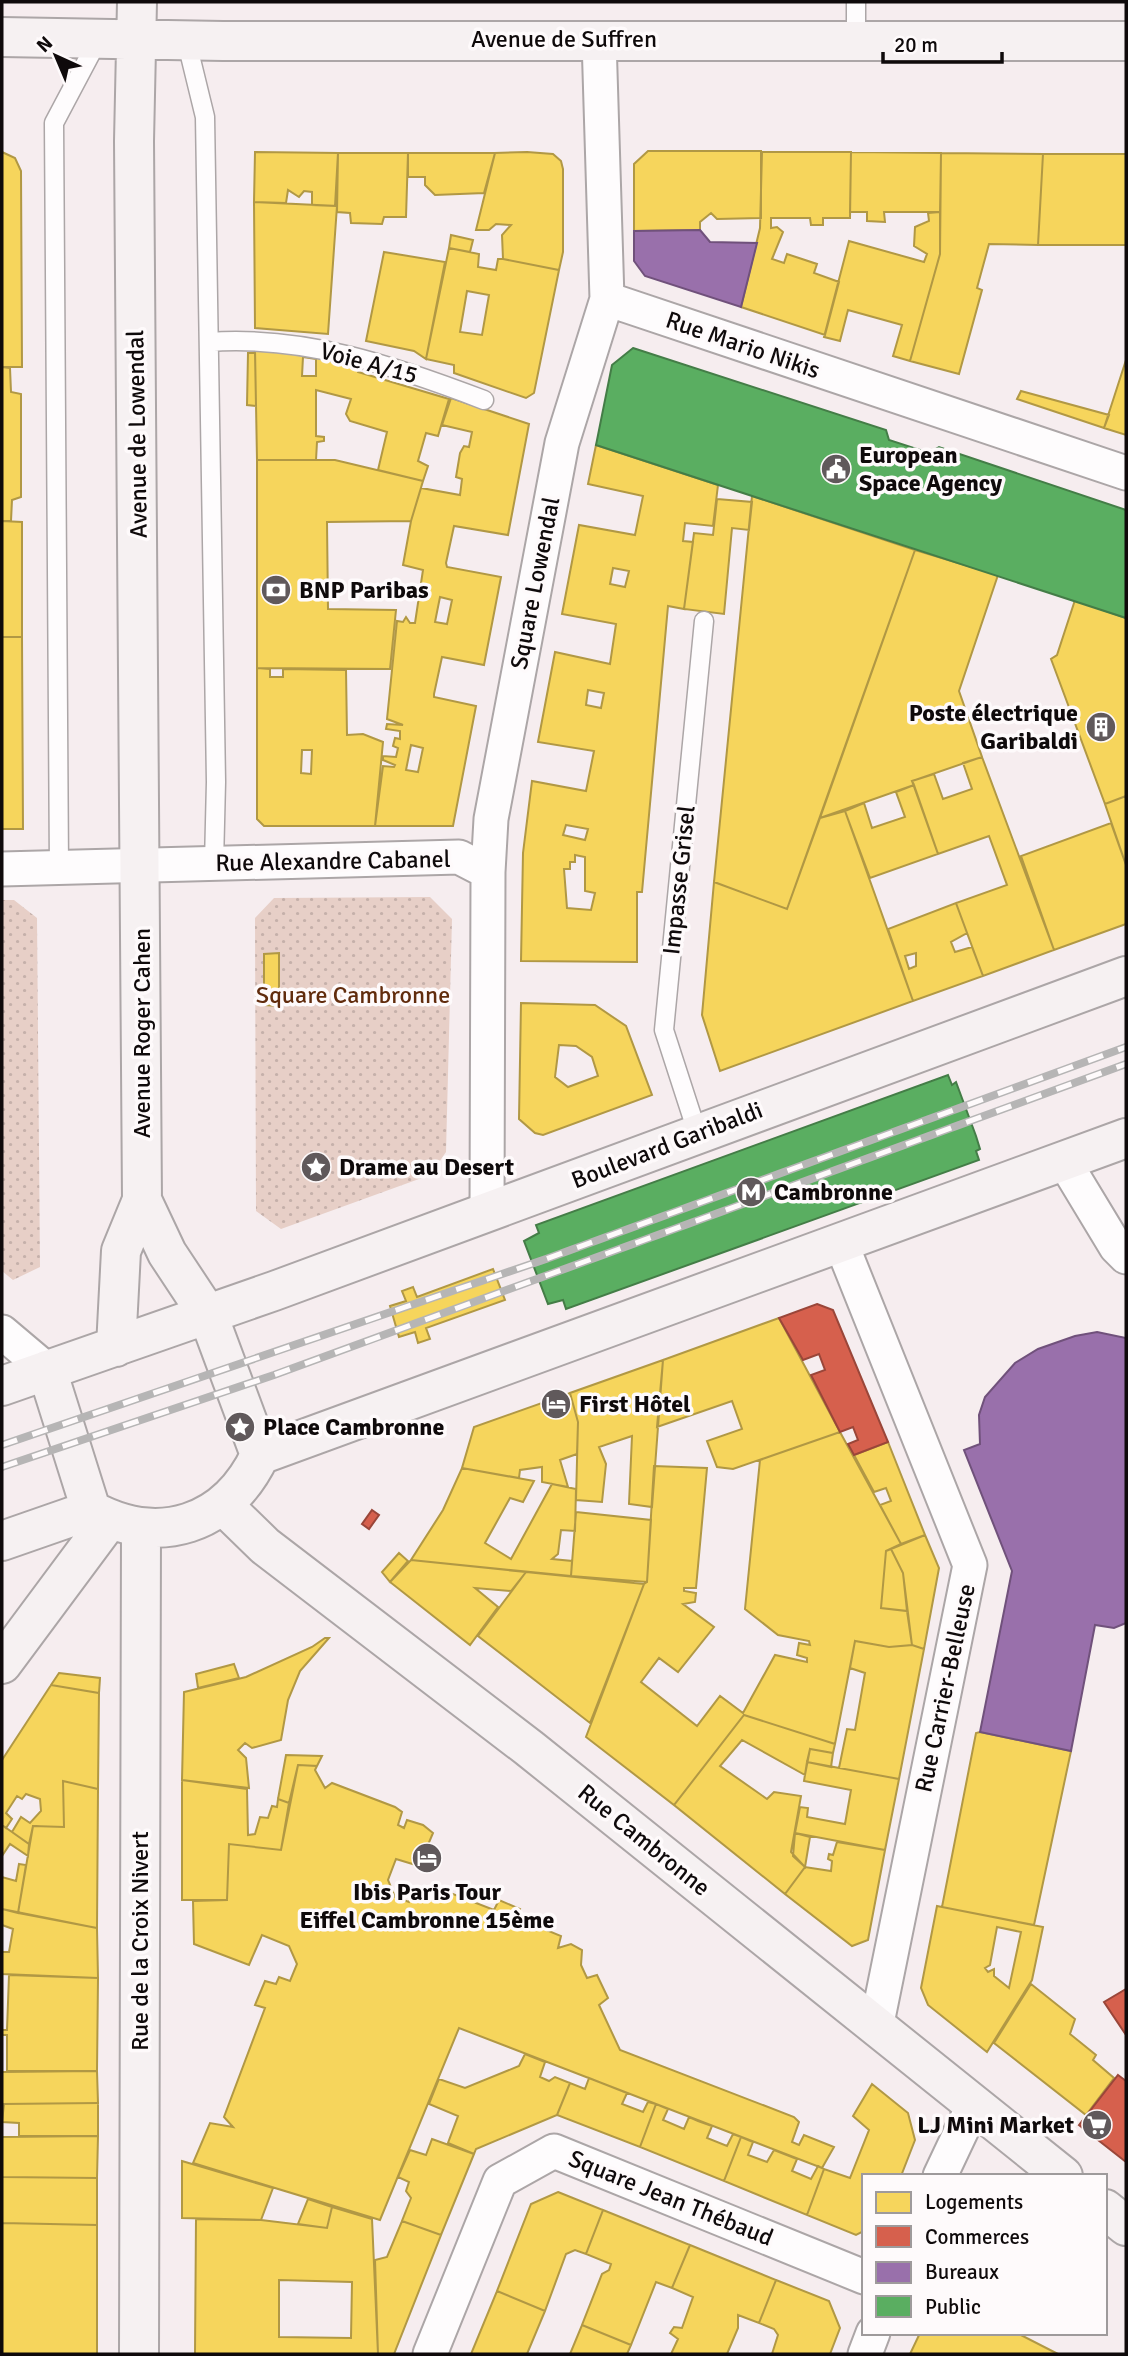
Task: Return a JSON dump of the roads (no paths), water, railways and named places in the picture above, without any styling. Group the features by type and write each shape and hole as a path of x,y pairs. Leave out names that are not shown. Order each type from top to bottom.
{"main road":[{"name":"Avenue de Suffren","path":"2,37 99,38 137,20 186,39 599,39 856,20 1126,41"},
{"name":"Avenue de Lowendal","path":"137,20 134,141 141,866"},
{"name":"Avenue Roger Cahen","path":"116,1347 121,1251 142,1200 141,866"},
{"name":"Boulevard Garibaldi","path":"208,1315 1126,976"},
{"path":"2,1541 114,1519 184,1526 224,1506 248,1479 260,1455 1126,1138"},
{"name":"Avenue Roger Cahen","path":"142,1200 167,1253 208,1315"},
{"path":"2,1385 208,1315 260,1455"},
{"path":"47,1370 114,1519"},
{"name":"Rue Cambronne","path":"224,1506 265,1546 529,1748 1061,2174"},
{"path":"2,1664 114,1519"},
{"name":"Rue de la Croix Nivert","path":"114,1519 139,2354"},
{"path":"1107,2211 1126,2226"}],"street":[{"path":"599,39 607,299"},
{"name":"Rue Mario Nikis","path":"607,299 1126,473"},
{"name":"Square Lowendal","path":"488,872 491,819 562,443 607,299"},
{"name":"Rue Alexandre Cabanel","path":"2,869 459,857 488,872"},
{"path":"486,1212 488,872"},
{"path":"1064,1161 1116,1247 1126,1257"},
{"name":"Rue Carrier-Belleuse","path":"841,1243 971,1565 876,2028"},
{"path":"2,1332 47,1370"},
{"path":"941,2174 974,2104"},
{"name":"Square Jean Thébaud","path":"430,2354 500,2181 554,2151 862,2276"},
{"path":"865,2354 872,2335"}],"lane":[{"path":"59,867 54,122 99,38"},
{"path":"186,39 205,117 215,863"},
{"name":"Voie A/15","path":"209,342 251,339 356,354 484,400"},
{"name":"Impasse Grisel","path":"698,1135 664,1030 704,621"}],"railway":[{"path":"2,1445 546,1259 1126,1047"},
{"path":"2,1467 274,1375 1126,1064"}],"place":[{"name":"European Space Agency","path":"836,469"},
{"name":"BNP Paribas","path":"276,590"},
{"name":"Poste électrique Garibaldi","path":"1101,727"},
{"name":"Drame au Desert","path":"316,1167"},
{"name":"Cambronne","path":"751,1192"},
{"name":"First Hôtel","path":"556,1404"},
{"name":"Place Cambronne","path":"240,1427"},
{"name":"Ibis Paris Tour Eiffel Cambronne 15ème","path":"427,1858"},
{"name":"LJ Mini Market","path":"1097,2125"}],"park label":[{"name":"Square Cambronne","path":"353,995"}]}
